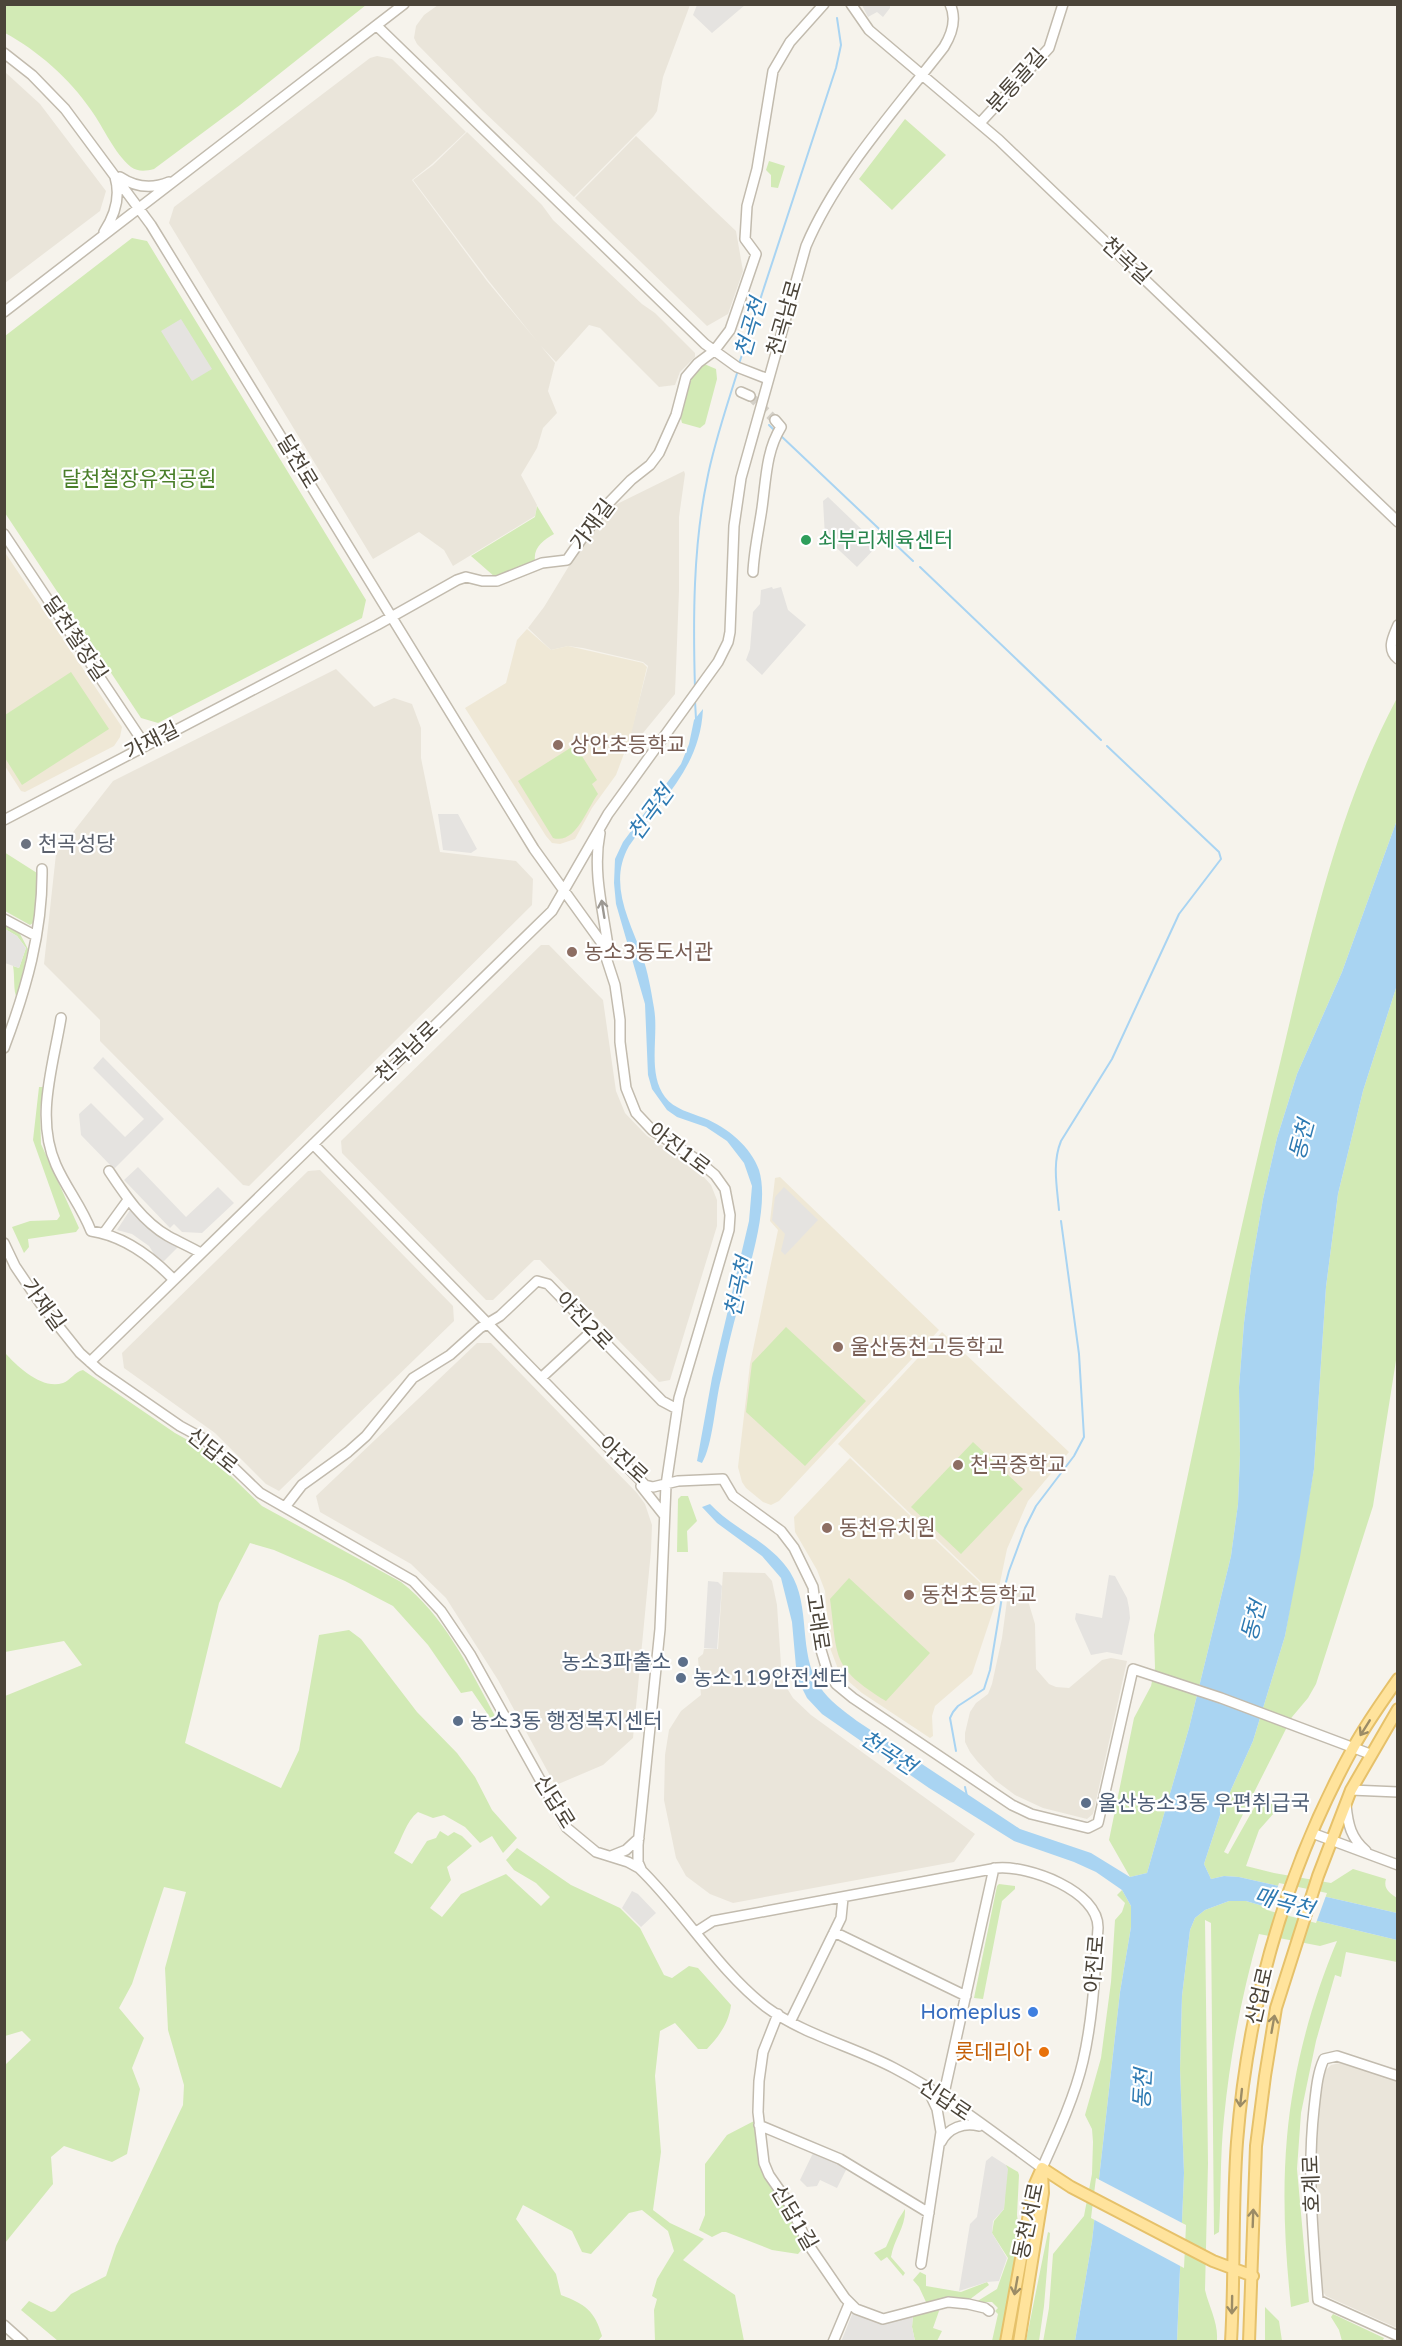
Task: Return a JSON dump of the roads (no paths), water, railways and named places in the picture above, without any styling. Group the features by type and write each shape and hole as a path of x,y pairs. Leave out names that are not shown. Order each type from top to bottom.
{"main road":[{"name":"산업로","path":"1231,2342 1237,2143 1244,2071 1256,2003 1274,1938 1312,1833 1354,1747 1398,1679"},
{"name":"산업로","path":"1250,2342 1256,2146 1264,2076 1276,2008 1318,1876 1351,1790 1398,1709"},
{"name":"신답로","path":"1042,2168 1071,2187 1219,2264 1253,2276"},
{"name":"동천서로","path":"1006,2342 1034,2186 1042,2168"},
{"name":"동천서로","path":"1018,2342 1043,2193 1042,2168"}],"street":[{"path":"4,312 404,4"},
{"name":"가재길","path":"4,820 457,580 466,577 497,581 542,563 567,560 601,511 655,459 676,415 686,376 714,351 730,330 756,256 756,252 745,239 747,206 757,169 773,70 790,42 824,4"},
{"name":"천곡길","path":"851,4 869,30 980,123 1398,522"},
{"name":"천곡남로","path":"90,1362 552,911 602,824 724,653 730,632 736,507 743,468 800,265 816,222 838,186 951,35 953,14 950,4"},
{"name":"분통골길","path":"980,123 1049,48 1063,4"},
{"path":"376,26 714,351 724,359 768,379"},
{"name":"달천로","path":"4,53 32,75 65,109 140,208 534,849 564,892"},
{"path":"113,172 128,182 144,186 158,186 179,178"},
{"path":"97,241 108,227 117,206 117,189 113,172"},
{"path":"753,572 768,462 772,444 781,427 775,420"},
{"name":"달천철장길","path":"4,534 145,745"},
{"path":"1398,625 1391,646 1393,654 1398,659"},
{"path":"602,824 597,865 610,967"},
{"path":"4,1047 27,980 42,909 42,869"},
{"name":"아진1로","path":"564,892 599,938 610,967 620,1020 620,1042 626,1088 633,1107 646,1125 711,1171 722,1184 728,1201 729,1230 677,1409 666,1485"},
{"path":"4,919 36,936"},
{"path":"61,1018 45,1115 48,1146 56,1167 79,1205 91,1231 118,1238 136,1248 174,1280"},
{"name":"아진로","path":"313,1144 645,1485 653,1488 666,1485 660,1629 639,1838 638,1862 643,1872"},
{"path":"109,1171 128,1200 158,1229 201,1253"},
{"path":"104,1233 128,1200"},
{"name":"가재길","path":"4,1243 15,1266 40,1303 90,1362"},
{"name":"아진2로","path":"487,1323 503,1313 533,1283 540,1281 548,1284 662,1401 677,1409"},
{"path":"285,1507 302,1485 366,1436 412,1378 450,1355 487,1323"},
{"path":"541,1378 592,1330"},
{"name":"신답로","path":"90,1362 180,1426 204,1439 260,1493 404,1574 426,1594 445,1616 490,1688 562,1821 589,1847 632,1863 643,1872 758,2000 790,2022 872,2057 925,2086 1042,2168"},
{"path":"625,1465 656,1502 664,1517"},
{"name":"고래로","path":"666,1485 678,1481 723,1479 733,1496 781,1531 794,1548 813,1587 823,1660 836,1684 1012,1805 1031,1814 1089,1827 1095,1825 1100,1818 1133,1669 1354,1747"},
{"path":"1354,1747 1370,1754"},
{"path":"1351,1790 1398,1792"},
{"path":"1346,1803 1347,1820 1352,1834 1357,1843 1370,1855"},
{"path":"1312,1833 1398,1865"},
{"path":"609,1856 626,1850 639,1838"},
{"path":"944,2098 994,1868"},
{"name":"아진로","path":"696,1932 713,1921 994,1868 1004,1868 1057,1881 1091,1907 1098,1922 1092,2000 1082,2064 1053,2145 1042,2168"},
{"path":"790,2022 843,1911 843,1898"},
{"path":"834,1932 966,1996"},
{"name":"신답1길","path":"778,2014 762,2058 759,2080 759,2125 764,2163 769,2175 790,2205 808,2244 849,2304"},
{"name":"호계로","path":"1398,2076 1337,2056 1324,2059 1316,2094 1310,2161 1318,2300 1398,2336"},
{"path":"921,2264 941,2132 937,2109 925,2086"},
{"path":"940,2142 946,2134 960,2126 973,2124 987,2129"},
{"path":"759,2125 840,2159 929,2213"},
{"path":"833,2342 849,2304 883,2319 948,2302 968,2304 985,2308 988,2311"},
{"path":"4,2325 23,2342"}],"water":[{"name":"천곡천","path":"703,709 695,749 687,766 629,846 620,874 623,901 644,961 652,995 655,1019 655,1066 660,1087 665,1097 673,1105 713,1122 737,1139 755,1162 762,1184 757,1237 727,1351 709,1446 702,1463 697,1461 712,1378 749,1221 752,1186 744,1163 727,1141 706,1127 677,1117 667,1110 652,1089 648,1075 645,1004 616,904 614,883 615,859 623,842 681,764 689,744 694,720"},
{"path":"1397,820 1397,985 1363,1091 1338,1194 1326,1287 1314,1469 1300,1557 1285,1636 1253,1741 1221,1812 1204,1864 1211,1879 1224,1876 1239,1877 1397,1913 1397,1940 1289,1914 1246,1901 1229,1901 1205,1910 1195,1918 1190,1930 1182,1996 1180,2069 1184,2173 1177,2341 1075,2341 1092,2241 1120,1992 1131,1927 1131,1906 1122,1890 1096,1872 1014,1841 929,1788 822,1714 807,1698 797,1678 792,1622 781,1578 762,1556 717,1523 702,1507 710,1504 772,1552 790,1572 801,1600 806,1644 813,1673 820,1687 837,1706 1020,1829 1091,1853 1130,1877 1147,1873 1189,1728 1231,1556 1238,1504 1239,1387 1244,1323 1263,1199 1277,1138 1297,1074 1342,972"}],"waterway":[{"name":"천곡천","path":"739,364 836,68 841,45 837,18"},
{"name":"천곡천","path":"695,689 695,584 702,505 713,452 738,370"},
{"path":"769,425 774,430"},
{"path":"780,435 913,561"},
{"path":"920,567 1101,740"},
{"name":"천곡천","path":"695,701 696,719"},
{"path":"1059,1210 1056,1166 1061,1141 1112,1059 1179,914 1221,859 1219,852 1107,746"},
{"path":"956,1751 950,1718 958,1706 984,1689 990,1670 1002,1597 1025,1528 1036,1506 1074,1456 1084,1437 1079,1354 1061,1221"},
{"path":"965,1787 967,1796"}],"tunnel":[{"path":"750,396 775,420"}],"place":[{"name":"쇠부리체육센터","path":"806,540"},
{"name":"상안초등학교","path":"558,745"},
{"name":"천곡성당","path":"26,844"},
{"name":"농소3동도서관","path":"572,952"},
{"name":"울산동천고등학교","path":"838,1347"},
{"name":"천곡중학교","path":"958,1465"},
{"name":"동천유치원","path":"827,1528"},
{"name":"동천초등학교","path":"909,1595"},
{"name":"농소3파출소","path":"683,1662"},
{"name":"농소119안전센터","path":"681,1678"},
{"name":"농소3동 행정복지센터","path":"458,1721"},
{"name":"울산농소3동 우편취급국","path":"1086,1803"},
{"name":"Homeplus","path":"1033,2012"},
{"name":"롯데리아","path":"1044,2052"}],"park label":[{"name":"달천철장유적공원","path":"139,479"}],"water label":[{"name":"동천","path":"1302,1140"},
{"name":"동천","path":"1254,1621"},
{"name":"매곡천","path":"1284,1903"},
{"name":"동천","path":"1143,2089"}]}
